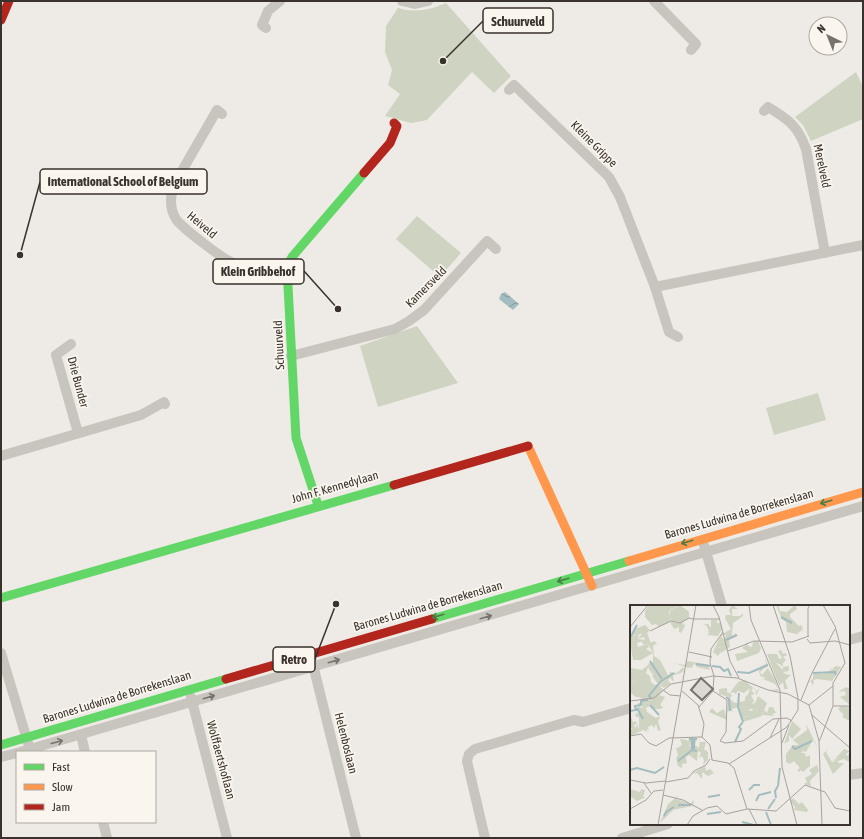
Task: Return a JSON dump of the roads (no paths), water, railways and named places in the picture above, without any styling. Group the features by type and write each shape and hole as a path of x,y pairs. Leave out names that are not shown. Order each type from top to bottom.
{"street":[{"path":"1,20 9,1"},
{"path":"266,28 262,25 268,11 280,1"},
{"path":"402,1 415,4 428,1"},
{"path":"654,1 696,44 691,50"},
{"name":"Kleine Grippe","path":"509,90 514,85 609,177 620,197 655,287 669,332 678,337"},
{"name":"Merelveld","path":"764,112 768,107 788,119 801,135 806,149 825,253"},
{"name":"Heiveld","path":"222,114 217,110 171,192 172,207 176,220 218,255 236,264 287,267"},
{"path":"287,267 292,257 390,143 397,126 394,123"},
{"name":"Kamersveld","path":"291,356 395,329 424,310 488,241 496,249"},
{"path":"655,287 863,245"},
{"name":"Schuurveld","path":"287,267 296,438 318,506"},
{"name":"Drie Bunder","path":"71,344 56,355 78,433"},
{"path":"1,456 142,415 164,402 165,404"},
{"name":"John F. Kennedylaan","path":"1,598 529,446 592,586"},
{"name":"Barones Ludwina de Borrekenslaan","path":"1,745 702,538 863,492"},
{"name":"Barones Ludwina de Borrekenslaan","path":"23,751 863,506"},
{"path":"702,538 722,605"},
{"path":"850,640 863,636"},
{"path":"1,653 30,749"},
{"name":"Helenboslaan","path":"310,654 356,838"},
{"name":"Wolffaertshoflaan","path":"189,689 228,838"},
{"path":"485,838 467,761 469,754 475,749 574,720 583,722 630,708"},
{"path":"81,735 85,751"},
{"path":"1,758 16,753"},
{"path":"850,775 863,773"},
{"path":"103,823 107,838"},
{"path":"622,838 665,825"}],"water":[{"path":"505,292 519,304 513,310 499,299 501,294"}],"place":[{"name":"Schuurveld","path":"443,61"},
{"name":"International School of Belgium","path":"20,255"},
{"name":"Klein Gribbehof","path":"338,309"},
{"name":"Retro","path":"336,604"}]}
